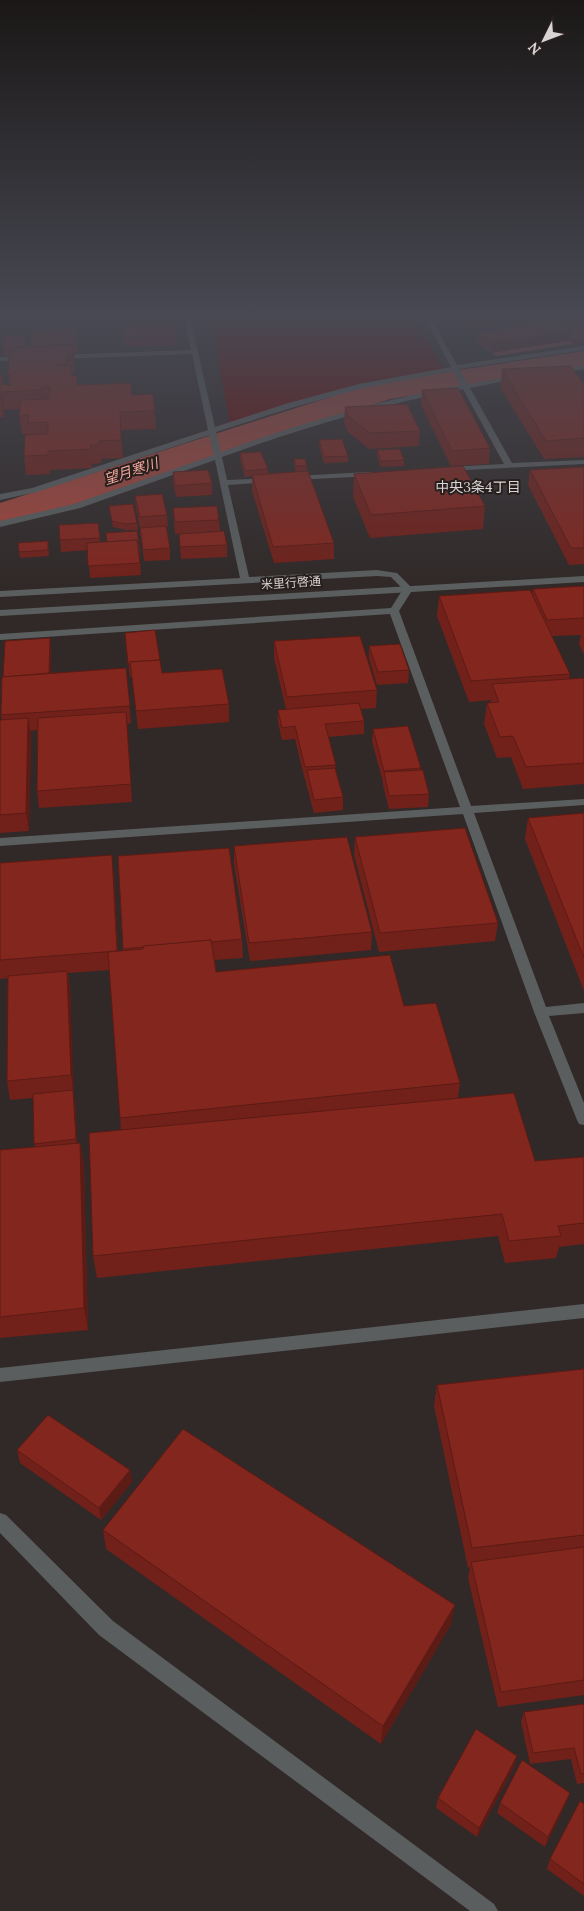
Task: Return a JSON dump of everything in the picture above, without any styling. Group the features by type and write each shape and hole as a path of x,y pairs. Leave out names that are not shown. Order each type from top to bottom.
{"street":[{"path":"208,406 245,579"},
{"path":"0,498 34,490 214,433 288,406"},
{"path":"0,524 35,518 103,497 218,453 378,406"},
{"path":"475,406 509,466"},
{"path":"440,470 584,462"},
{"path":"224,483 382,473"},
{"path":"0,594 377,573 394,575 408,589 394,611"},
{"name":"米里行啓通","path":"0,614 584,579"},
{"path":"0,637 394,611"},
{"path":"394,611 541,1012 584,1120"},
{"path":"0,842 584,802"},
{"path":"541,1012 584,1008"},
{"path":"0,1375 584,1311"},
{"path":"0,1521 106,1628 487,1911"}],"shaded area":[{"path":"227,406 288,406 230,423"}],"building":[{"path":"20,406 154,406 155,411 120,412 121,440 99,441 99,445 90,445 90,449 48,451 48,455 24,456 25,435 48,434 48,422 28,423 29,415 19,416"},
{"path":"408,406 420,431 370,433 348,416 345,407"},
{"path":"430,406 468,406 490,448 452,451"},
{"path":"525,406 584,406 584,438 546,441"},
{"path":"342,439 348,456 324,457 319,440"},
{"path":"400,449 404,460 381,461 377,450"},
{"path":"261,452 268,469 245,471 240,453"},
{"path":"294,459 305,459 307,466 296,466"},
{"path":"463,466 485,506 371,515 354,474"},
{"path":"584,467 584,548 571,548 530,470"},
{"path":"208,470 212,483 175,486 173,472"},
{"path":"308,471 334,543 273,547 252,475"},
{"path":"162,494 167,515 140,517 135,496"},
{"path":"133,504 137,523 125,524 112,521 109,506"},
{"path":"217,506 219,520 175,522 173,508"},
{"path":"98,523 100,538 60,540 59,525"},
{"path":"166,526 170,548 143,550 140,528"},
{"path":"137,531 138,544 137,540 107,542 106,533"},
{"path":"224,531 227,545 180,547 179,534"},
{"path":"137,540 140,563 88,566 87,543"},
{"path":"48,541 48,550 19,552 18,543"},
{"path":"584,586 584,618 547,620 533,589"},
{"path":"530,590 570,674 471,681 439,596"},
{"path":"155,630 160,660 130,662 131,664 128,664 125,633"},
{"path":"360,636 377,690 287,697 274,641"},
{"path":"50,638 49,673 3,677 5,641"},
{"path":"400,644 409,670 378,672 369,646"},
{"path":"160,660 162,673 222,669 229,704 136,711 130,662"},
{"path":"126,668 130,706 1,715 2,677"},
{"path":"584,678 584,763 526,767 513,736 500,737 487,703 499,702 492,684"},
{"path":"359,703 364,721 325,724 336,765 305,767 295,726 282,728 278,710"},
{"path":"126,712 131,784 37,791 38,718"},
{"path":"28,718 26,813 0,815 0,720"},
{"path":"408,726 421,768 384,771 373,729"},
{"path":"335,768 343,797 314,800 307,770"},
{"path":"423,770 429,794 389,796 384,772"},
{"path":"584,813 584,958 528,818"},
{"path":"465,828 498,923 380,933 355,837"},
{"path":"347,837 372,932 249,943 234,846"},
{"path":"229,848 242,939 212,942 211,940 123,949 118,856"},
{"path":"112,855 117,951 0,960 0,863"},
{"path":"211,940 216,972 390,955 404,1006 436,1003 460,1083 120,1118 108,952 143,949 143,946"},
{"path":"67,971 71,1075 7,1081 8,976"},
{"path":"73,1090 76,1139 34,1144 33,1094"},
{"path":"514,1093 535,1161 584,1157 584,1223 558,1226 561,1236 509,1241 502,1214 93,1256 89,1133"},
{"path":"80,1143 84,1308 0,1317 0,1150"},
{"path":"584,1369 584,1535 472,1548 437,1385"},
{"path":"48,1415 130,1470 99,1508 17,1450"},
{"path":"183,1429 455,1605 383,1726 103,1530"},
{"path":"584,1547 584,1680 501,1692 471,1562"},
{"path":"584,1704 584,1774 581,1774 574,1748 533,1753 524,1712"},
{"path":"476,1729 517,1756 479,1828 438,1798"},
{"path":"522,1760 570,1793 548,1837 500,1803"},
{"path":"580,1801 584,1804 584,1884 550,1859"}],"waterway":[{"name":"望月寒川","path":"0,514 14,512 336,406"}],"district":[{"name":"中央3条4丁目","path":"478,487"}]}
